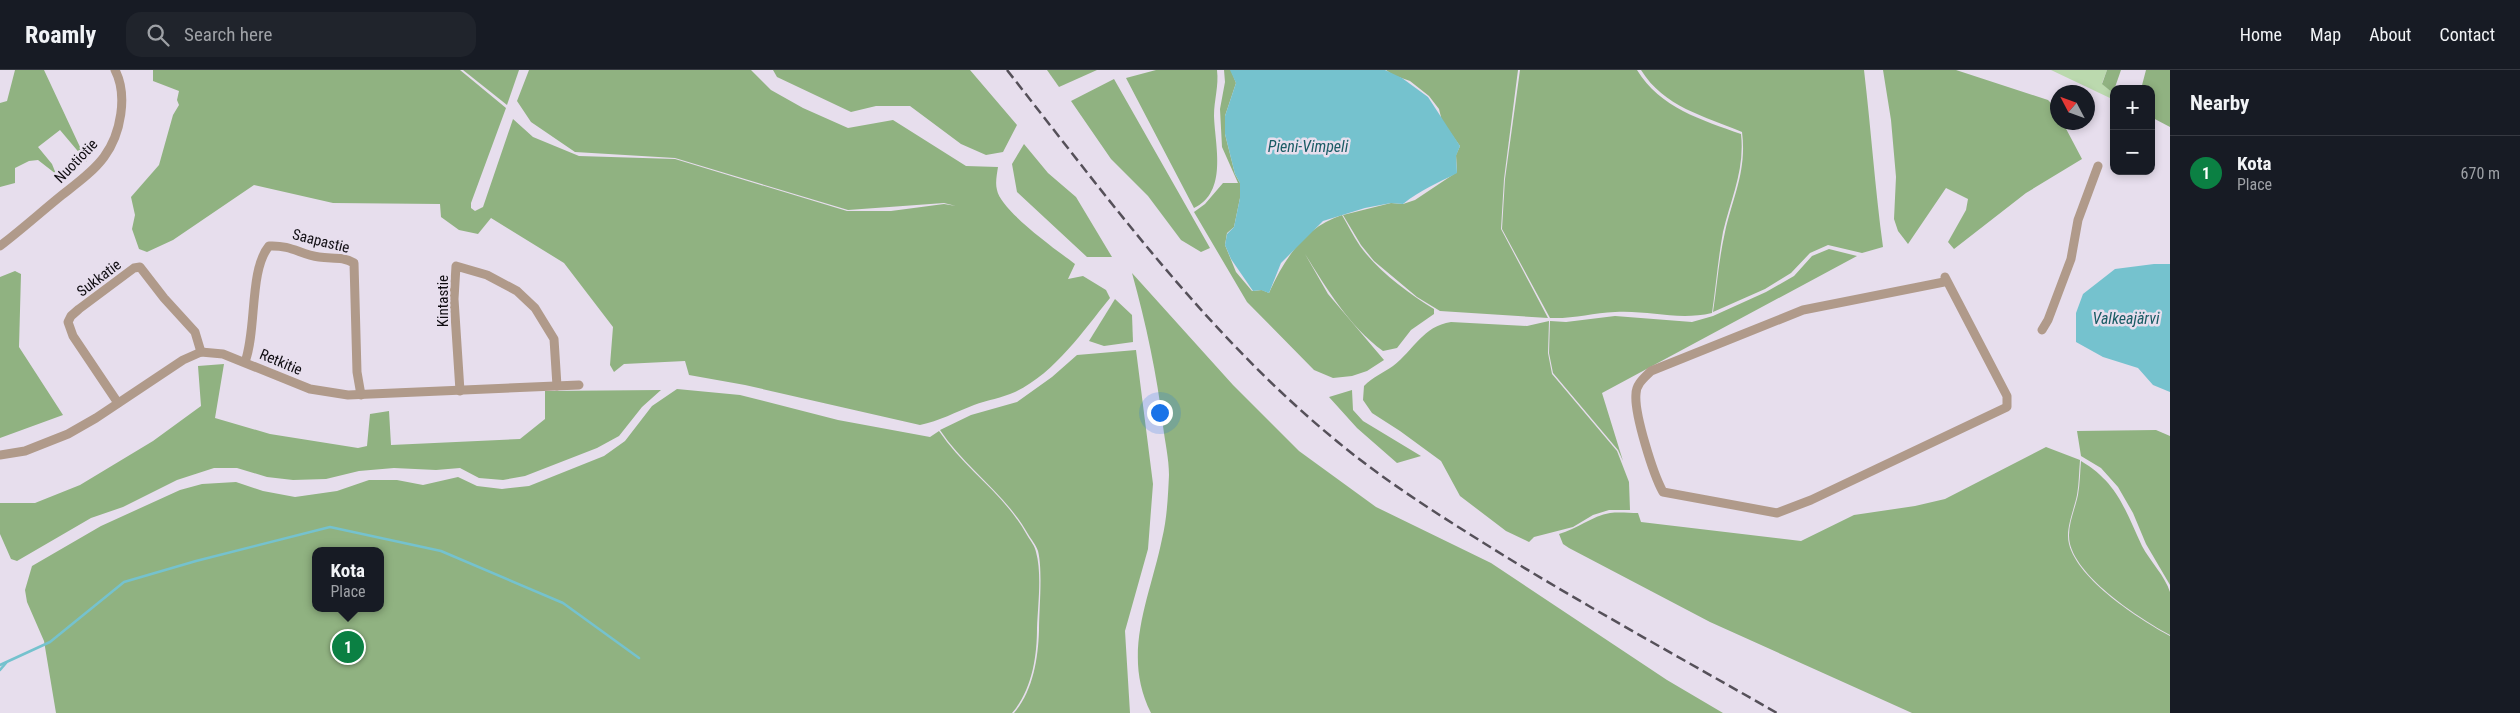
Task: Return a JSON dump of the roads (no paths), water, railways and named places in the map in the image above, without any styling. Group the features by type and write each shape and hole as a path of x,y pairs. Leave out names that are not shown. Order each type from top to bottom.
{"street":[{"name":"Nuotiotie","path":"0,246 83,178 104,157 118,124 122,105 122,90 114,70"},
{"path":"2042,330 2071,259 2078,220 2098,166"},
{"name":"Saapastie","path":"245,362 252,332 257,274 262,254 269,246 285,246 319,257 347,259 354,263 357,372 361,395"},
{"name":"Kintastie","path":"460,391 454,299 456,266 487,276 517,291 535,308 554,339 557,386"},
{"name":"Sukkatie","path":"118,403 73,336 68,322 71,316 134,268 140,267 146,272 164,298 195,332 201,352"},
{"path":"1944,280 2007,396 2007,407 1811,500 1777,513 1663,492 1654,468 1636,403 1637,386 1650,372 1802,310 1944,280"},
{"path":"0,455 45,444 96,418 183,360 201,352"},
{"name":"Retkitie","path":"201,352 223,354 310,389 328,393 361,395 578,385"}],"water":[{"name":"Pieni-Vimpeli","path":"1230,70 1385,70 1402,78 1428,97 1460,146 1456,156 1457,173 1403,204 1391,203 1365,208 1323,221 1281,263 1269,293 1261,290 1253,291 1231,259 1225,245 1227,234 1234,227 1240,198 1240,183 1235,174 1225,134 1225,116 1236,83"},
{"name":"Valkeajärvi","path":"2170,264 2170,392 2153,385 2138,368 2103,357 2076,342 2076,313 2083,294 2115,269"}],"waterway":[{"path":"0,665 50,642 124,582 196,561 330,527 441,551 563,603 639,658"},
{"path":"0,670 6,663"}],"railway":[{"path":"1007,70 1123,218 1204,313 1292,402 1339,443 1399,488 1503,555 1777,713"}],"place":[{"name":"Kota","path":"348,647"}]}
